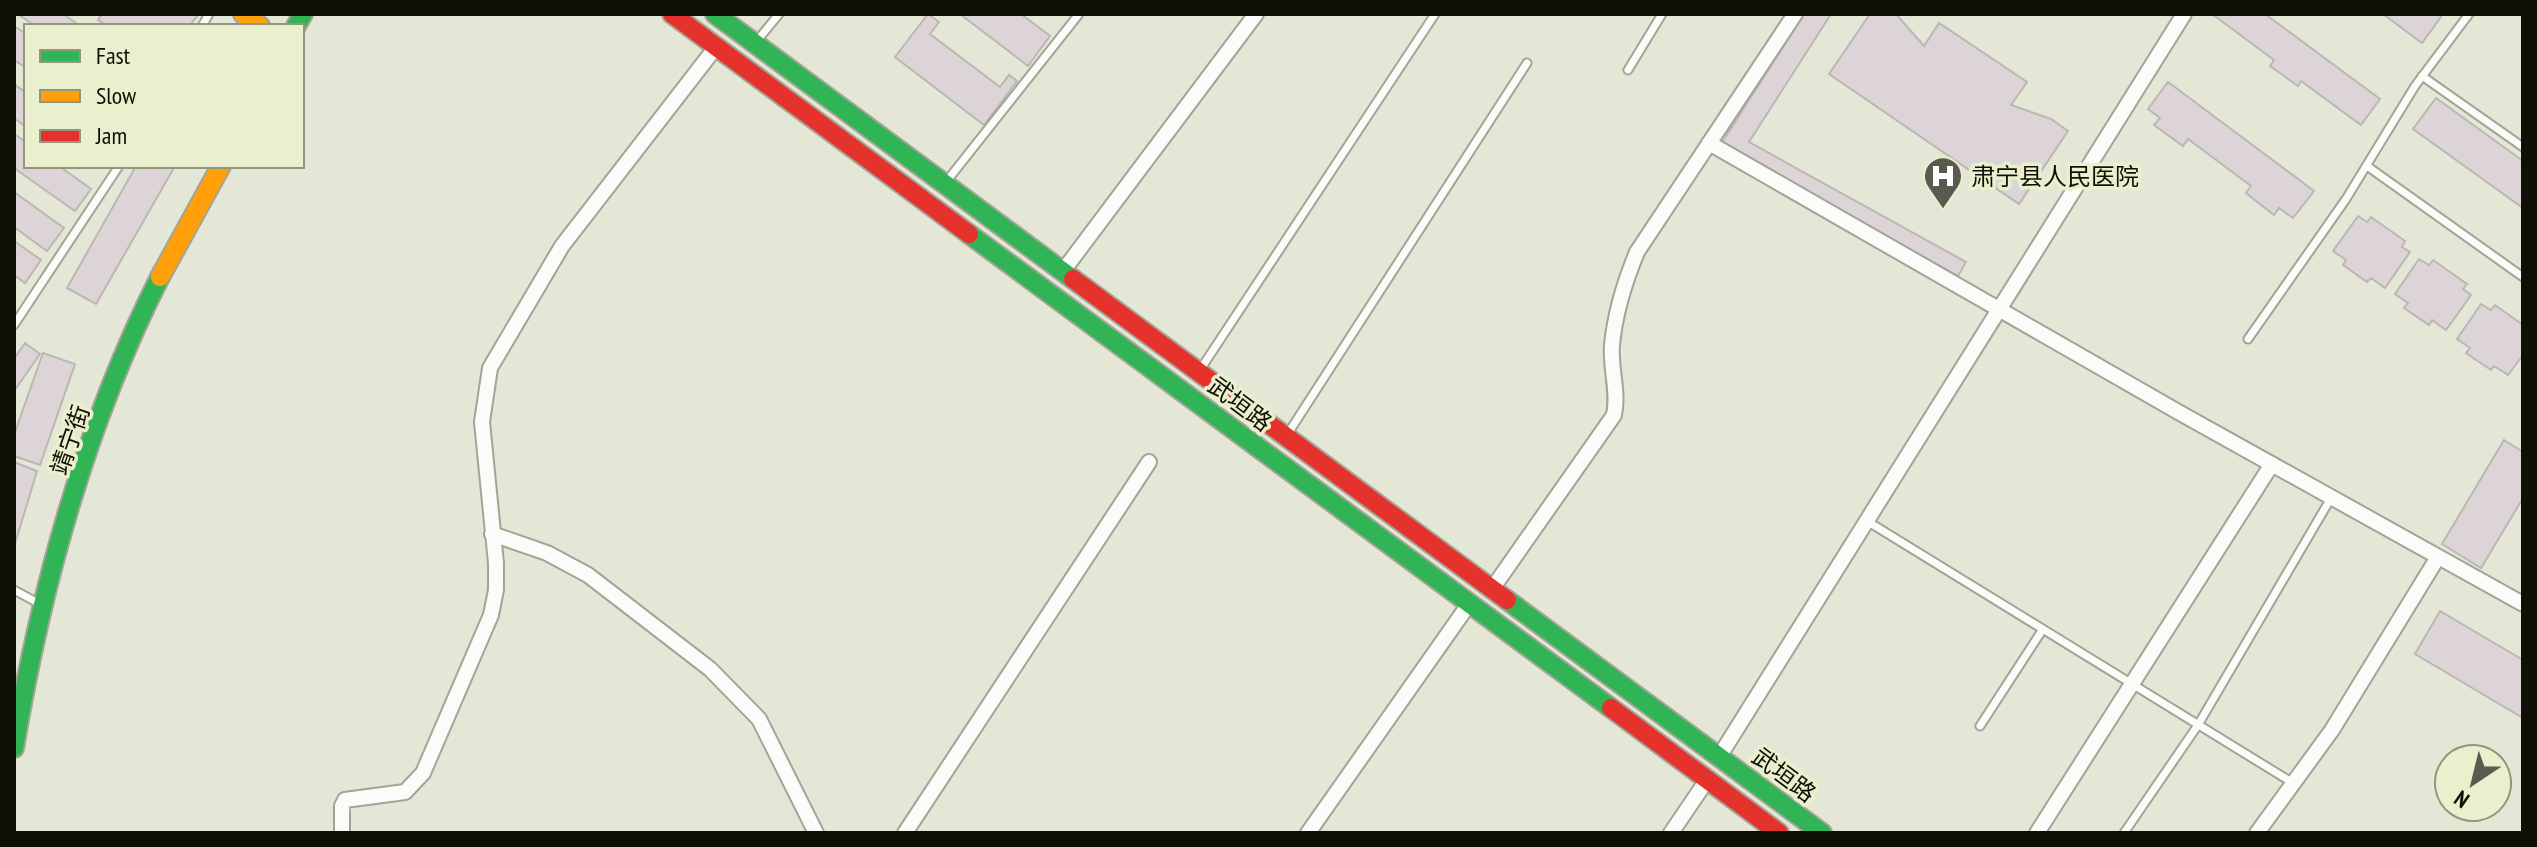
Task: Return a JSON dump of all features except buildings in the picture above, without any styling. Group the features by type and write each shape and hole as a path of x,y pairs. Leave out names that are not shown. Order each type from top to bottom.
{"main road":[{"name":"武垣路","path":"672,14 1779,833"},
{"name":"武垣路","path":"715,14 1822,833"},
{"name":"靖宁街","path":"14,748 18,700 42,605 89,458 142,315 220,168"}],"street":[{"path":"1063,271 1256,14"},
{"path":"1492,589 1614,415 1617,397 1612,344 1628,275 1637,252 1795,14"},
{"path":"1719,757 2184,14"},
{"path":"342,833 342,806 345,800 405,792 423,773 491,615 496,590 482,422 490,368 562,246 716,47"},
{"path":"1709,143 2523,604"},
{"path":"905,833 1149,462"},
{"path":"2037,833 2272,464"},
{"path":"492,534 547,553 588,575 710,669 759,719 816,833"},
{"path":"2257,833 2332,730 2438,557"},
{"path":"1308,833 1469,604"},
{"path":"1671,833 1707,780"}],"lane":[{"path":"755,43 779,14"},
{"path":"945,184 1079,14"},
{"path":"1199,372 1435,14"},
{"path":"1628,70 1662,14"},
{"path":"2248,339 2367,166 2422,76 2469,14"},
{"path":"1286,436 1527,63"},
{"path":"2422,76 2523,147"},
{"path":"2367,166 2523,277"},
{"path":"14,325 118,168"},
{"path":"2124,833 2198,725 2331,497"},
{"path":"1867,521 2295,784"},
{"path":"14,590 42,605"},
{"path":"1980,726 2043,629"}],"traffic: fast":[{"path":"297,24 303,14"},
{"path":"715,14 1073,279"},
{"path":"969,234 1611,708"},
{"path":"14,748 38,627 69,507 110,390 160,277"},
{"path":"1507,600 1822,833"}],"traffic: slow":[{"path":"243,14 257,24"},
{"path":"160,277 220,168"}],"traffic: jam":[{"path":"672,14 969,234"},
{"path":"1073,279 1507,600"},
{"path":"1611,708 1779,833"}],"place":[{"name":"肃宁县人民医院","path":"1943,210"}]}
